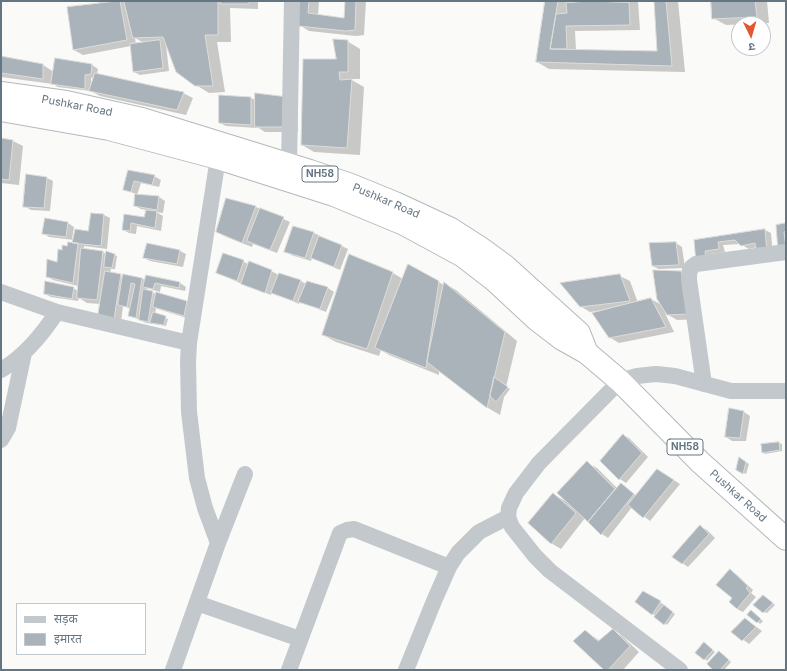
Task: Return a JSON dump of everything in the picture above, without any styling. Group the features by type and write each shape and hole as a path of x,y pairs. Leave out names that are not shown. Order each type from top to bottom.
{"highway":[{"name":"Pushkar Road","path":"1,93 66,102 142,120 351,185 395,203 451,229 480,247 505,266 579,333 587,353"},
{"name":"Pushkar Road","path":"1,110 109,129 218,158 334,195 404,224 463,256 494,280 536,319 562,339 587,353 620,381 700,462 786,539"}],"street":[{"path":"289,165 292,1"},
{"path":"218,158 189,343 188,362 189,412 197,478 205,508 218,543"},
{"path":"704,384 689,271 696,264 786,252"},
{"path":"1,292 57,312 189,343"},
{"path":"1,370 24,353 44,332 57,312"},
{"path":"1,440 8,428 24,353"},
{"path":"680,670 550,571 535,556 512,527 508,517 509,508 516,493 539,463 620,381 637,376 656,374 675,376 731,391 786,391"},
{"path":"173,670 218,543 245,474"},
{"path":"406,670 448,567 458,553 479,532 508,517"},
{"path":"289,670 340,533 347,530 354,530 448,567"},
{"path":"197,603 300,639"}],"building":[{"path":"120,1 127,40 73,50 67,7"},
{"path":"124,1 218,1 218,35 205,35 213,86 195,86 176,72 163,37 133,38"},
{"path":"221,1 249,1 249,4 221,4"},
{"path":"299,1 309,1 308,13 344,18 345,1 356,1 355,30 346,31 298,26"},
{"path":"545,1 558,1 550,49 657,51 654,1 666,1 672,66 536,62"},
{"path":"589,1 629,1 629,2"},
{"path":"589,1 629,2 630,25 566,26 567,49 550,49 556,14 567,13 566,3"},
{"path":"711,1 755,1 757,16 731,16 731,18 712,19"},
{"path":"333,39 348,40 348,72 339,72 340,80 352,79 347,148 301,145 303,59 336,59"},
{"path":"160,40 163,68 133,72 130,44"},
{"path":"1,56 43,64 43,79 1,73"},
{"path":"55,58 92,64 91,74 85,75 85,89 51,84"},
{"path":"95,73 184,92 177,110 89,91"},
{"path":"255,93 288,97 288,127 255,127"},
{"path":"219,95 251,97 251,125 219,123"},
{"path":"1,138 13,140 9,180 1,179"},
{"path":"128,170 155,175 152,185 134,181 131,192 123,190"},
{"path":"26,174 47,177 44,208 23,207"},
{"path":"135,194 159,196 157,210 134,206"},
{"path":"226,198 256,206 242,243 216,232"},
{"path":"260,208 284,217 270,250 247,241"},
{"path":"146,210 157,211 155,228 131,223 130,231 122,230 124,214 144,217"},
{"path":"91,213 104,214 101,246 72,243 75,229 88,231"},
{"path":"45,218 68,222 66,237 42,234"},
{"path":"786,223 786,231 784,232 786,249 778,251 776,225"},
{"path":"293,226 314,232 305,258 284,252"},
{"path":"765,229 767,253 757,253 755,243 741,246 735,240 718,242 719,249 705,251 706,261 696,263 694,240"},
{"path":"319,236 342,245 334,267 311,258"},
{"path":"68,242 78,243 73,283 46,277 47,259 57,262 58,249 62,250 62,245 67,246"},
{"path":"676,242 679,265 652,266 649,243"},
{"path":"147,243 180,250 177,264 143,258"},
{"path":"81,248 103,251 97,300 77,298"},
{"path":"106,251 115,254 112,268 104,267"},
{"path":"223,253 244,260 237,281 216,273"},
{"path":"349,254 393,272 367,349 322,335"},
{"path":"249,261 272,270 265,293 241,284"},
{"path":"408,264 439,281 426,368 375,348"},
{"path":"653,270 681,271 691,314 667,315 657,299"},
{"path":"105,271 121,274 114,319 98,315"},
{"path":"279,273 301,280 293,301 271,293"},
{"path":"123,274 142,278 136,318 128,316 135,284 131,283 127,307 118,305"},
{"path":"620,274 630,301 580,307 560,283"},
{"path":"146,275 180,282 179,288 155,283 153,289 143,287"},
{"path":"45,281 74,287 72,299 44,294"},
{"path":"307,281 328,287 320,309 298,302"},
{"path":"444,282 505,332 487,408 427,362"},
{"path":"143,289 153,291 148,322 139,320"},
{"path":"156,292 187,301 184,316 153,307"},
{"path":"651,298 666,327 609,338 592,313"},
{"path":"153,312 166,316 164,325 150,323"},
{"path":"494,377 508,387 496,402 490,396"},
{"path":"729,408 744,411 740,438 725,437"},
{"path":"623,434 642,453 619,480 600,461"},
{"path":"779,442 780,450 762,453 761,444"},
{"path":"739,457 746,462 743,474 736,470"},
{"path":"587,461 615,489 588,522 557,493"},
{"path":"657,469 674,480 643,518 628,505"},
{"path":"621,483 634,494 601,535 588,522"},
{"path":"553,493 576,513 551,544 528,523"},
{"path":"700,525 709,534 682,564 672,557"},
{"path":"730,569 748,586 746,588 750,593 737,609 729,602 732,598 716,585"},
{"path":"643,591 661,601 652,615 635,602"},
{"path":"763,595 773,603 763,613 753,605"},
{"path":"664,605 673,612 664,625 654,617"},
{"path":"751,610 761,619 757,623 747,615"},
{"path":"745,618 756,627 742,641 731,632"},
{"path":"613,629 630,646 608,670 604,670 573,641 585,630 598,641"},
{"path":"704,642 713,650 704,660 695,653"},
{"path":"719,651 729,660 720,670 713,670 707,664"}]}
